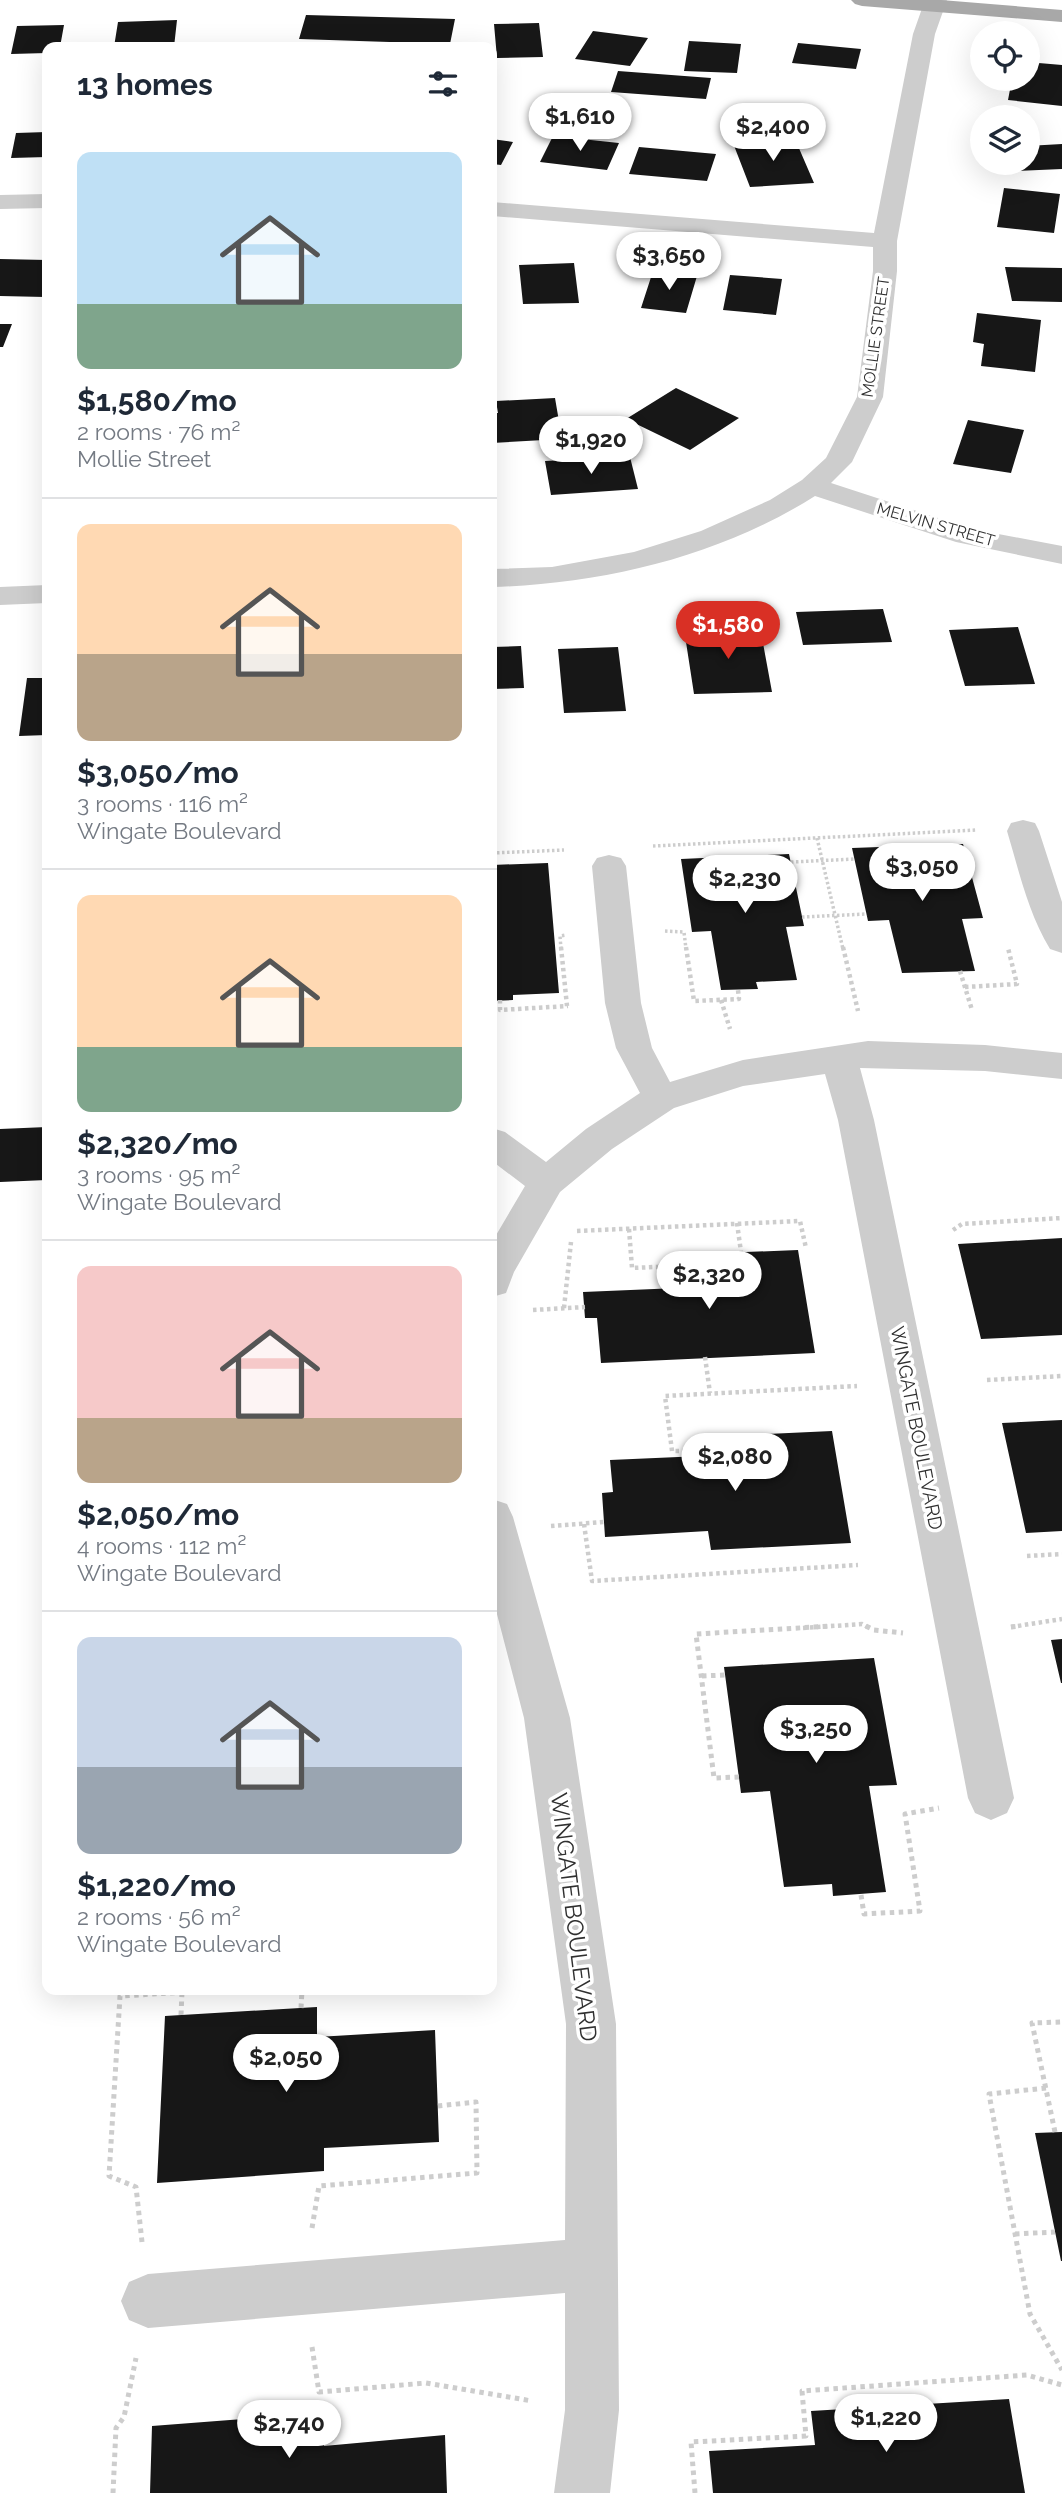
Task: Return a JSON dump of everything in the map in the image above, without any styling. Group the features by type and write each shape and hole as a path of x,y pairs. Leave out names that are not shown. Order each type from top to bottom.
{"main road":[{"path":"862,0 935,3 1062,16"}],"street":[{"name":"MOLLIE STREET","path":"497,578 552,576 639,560 711,537 780,506 812,486 838,462 870,397 885,271 885,241 924,34 935,3"},
{"path":"0,202 42,201"},
{"path":"497,209 885,241"},
{"name":"MELVIN STREET","path":"812,486 966,536 1062,555"},
{"path":"0,596 42,594"},
{"path":"1023,831 1046,905 1062,940"},
{"path":"609,866 624,1003 634,1048 661,1098"},
{"path":"497,1267 547,1182 599,1139 661,1098 743,1073 869,1054 985,1058 1062,1066"},
{"name":"WINGATE BOULEVARD","path":"839,1059 856,1120 991,1798"},
{"path":"497,1146 547,1182"},
{"name":"WINGATE BOULEVARD","path":"499,1572 547,1718 591,2024 592,2410 582,2493"},
{"path":"148,2301 593,2264"}],"path":[{"path":"641,846 981,830"},
{"path":"817,838 860,1021"},
{"path":"497,853 573,849"},
{"path":"791,862 855,859"},
{"path":"802,917 867,914"},
{"path":"684,932 694,1001 739,999 738,990"},
{"path":"560,936 567,1006"},
{"path":"965,987 1017,984 1007,942"},
{"path":"960,971 973,1013"},
{"path":"500,1000 500,1010 578,1006"},
{"path":"953,1230 962,1224 1062,1218"},
{"path":"564,1308 572,1232 800,1221 806,1248"},
{"path":"737,1223 741,1252"},
{"path":"629,1229 632,1268 675,1266"},
{"path":"526,1311 584,1307"},
{"path":"705,1357 710,1394"},
{"path":"987,1380 1062,1376"},
{"path":"700,1451 672,1451 665,1396 822,1388"},
{"path":"548,1526 604,1522"},
{"path":"584,1524 592,1581 858,1565"},
{"path":"1027,1556 1062,1555"},
{"path":"1042,1620 1062,1619"},
{"path":"739,1777 714,1778 696,1634 862,1624 874,1630"},
{"path":"702,1676 725,1675"},
{"path":"861,1895 864,1914 920,1912 905,1814"},
{"path":"135,1995 120,1996 109,2176 136,2187"},
{"path":"181,1995 181,2015"},
{"path":"301,2008 302,1995"},
{"path":"1055,2132 1032,2023 1062,2022"},
{"path":"1046,2088 989,2094 1030,2314 1062,2370"},
{"path":"319,2186 477,2173 476,2102 438,2106"},
{"path":"1015,2234 1055,2232"},
{"path":"695,2493 691,2442 806,2436 802,2392 1027,2375 1062,2385"},
{"path":"319,2392 426,2383 547,2403"},
{"path":"113,2493 116,2428 124,2417"}],"building":[{"path":"306,15 455,19 450,42 299,39"},
{"path":"177,20 175,42 115,42 118,22"},
{"path":"539,23 543,57 497,58 494,24"},
{"path":"64,25 61,42 42,42 42,53 11,54 17,26"},
{"path":"593,31 648,38 630,66 575,59"},
{"path":"689,41 741,44 737,73 684,71"},
{"path":"798,43 861,49 856,69 792,63"},
{"path":"1040,63 1062,65 1062,106 1008,100 1010,91 1040,91"},
{"path":"618,71 711,78 706,99 611,92"},
{"path":"42,132 42,157 11,158 16,133"},
{"path":"553,136 619,143 607,170 540,162"},
{"path":"795,139 814,183 750,187 733,143"},
{"path":"497,140 513,142 501,165 497,165"},
{"path":"1062,144 1062,169 1040,170 1040,145"},
{"path":"639,147 716,154 707,181 629,174"},
{"path":"1004,188 1060,194 1054,233 997,227"},
{"path":"0,259 42,260 42,297 0,296"},
{"path":"574,263 579,303 523,304 519,265"},
{"path":"1005,267 1062,268 1062,302 1012,301"},
{"path":"653,271 697,276 686,313 641,308"},
{"path":"730,275 782,279 776,315 723,310"},
{"path":"977,313 1041,320 1035,372 981,366 984,344 973,342"},
{"path":"0,324 12,324 3,347 0,347"},
{"path":"676,388 739,418 690,450 626,419"},
{"path":"555,398 562,439 497,443 497,401"},
{"path":"968,420 1024,430 1011,473 953,464"},
{"path":"630,457 638,489 551,495 545,461"},
{"path":"883,609 892,642 803,645 796,612"},
{"path":"760,627 772,692 694,694 684,629"},
{"path":"1018,627 1035,684 965,686 949,630"},
{"path":"521,646 524,688 497,689 497,647"},
{"path":"618,647 626,711 564,713 558,649"},
{"path":"27,678 42,678 42,735 19,736"},
{"path":"963,844 983,918 962,919 975,971 902,973 889,920 868,921 852,848"},
{"path":"789,854 804,926 786,927 797,980 756,982 758,989 721,990 711,931 692,932 681,859"},
{"path":"548,863 559,993 513,995 513,1000 497,1001 497,865"},
{"path":"42,1127 42,1180 0,1182 0,1129"},
{"path":"1062,1238 1062,1335 981,1339 958,1244"},
{"path":"798,1250 815,1353 601,1363 597,1318 585,1318 583,1292 678,1288 674,1255"},
{"path":"1062,1420 1062,1531 1026,1533 1002,1423"},
{"path":"832,1431 851,1543 711,1550 708,1531 605,1537 602,1493 613,1492 610,1460 701,1456 699,1437"},
{"path":"1062,1639 1062,1683 1061,1683 1051,1640"},
{"path":"874,1658 897,1785 869,1786 886,1892 833,1896 832,1884 784,1887 770,1791 741,1793 724,1667"},
{"path":"317,2007 317,2037 435,2030 439,2142 324,2148 324,2171 157,2183 165,2016"},
{"path":"1062,2132 1062,2261 1061,2261 1035,2133"},
{"path":"1009,2399 1025,2493 713,2493 709,2451 815,2445 811,2411"},
{"path":"323,2413 324,2446 445,2435 447,2493 150,2493 152,2426"}]}
